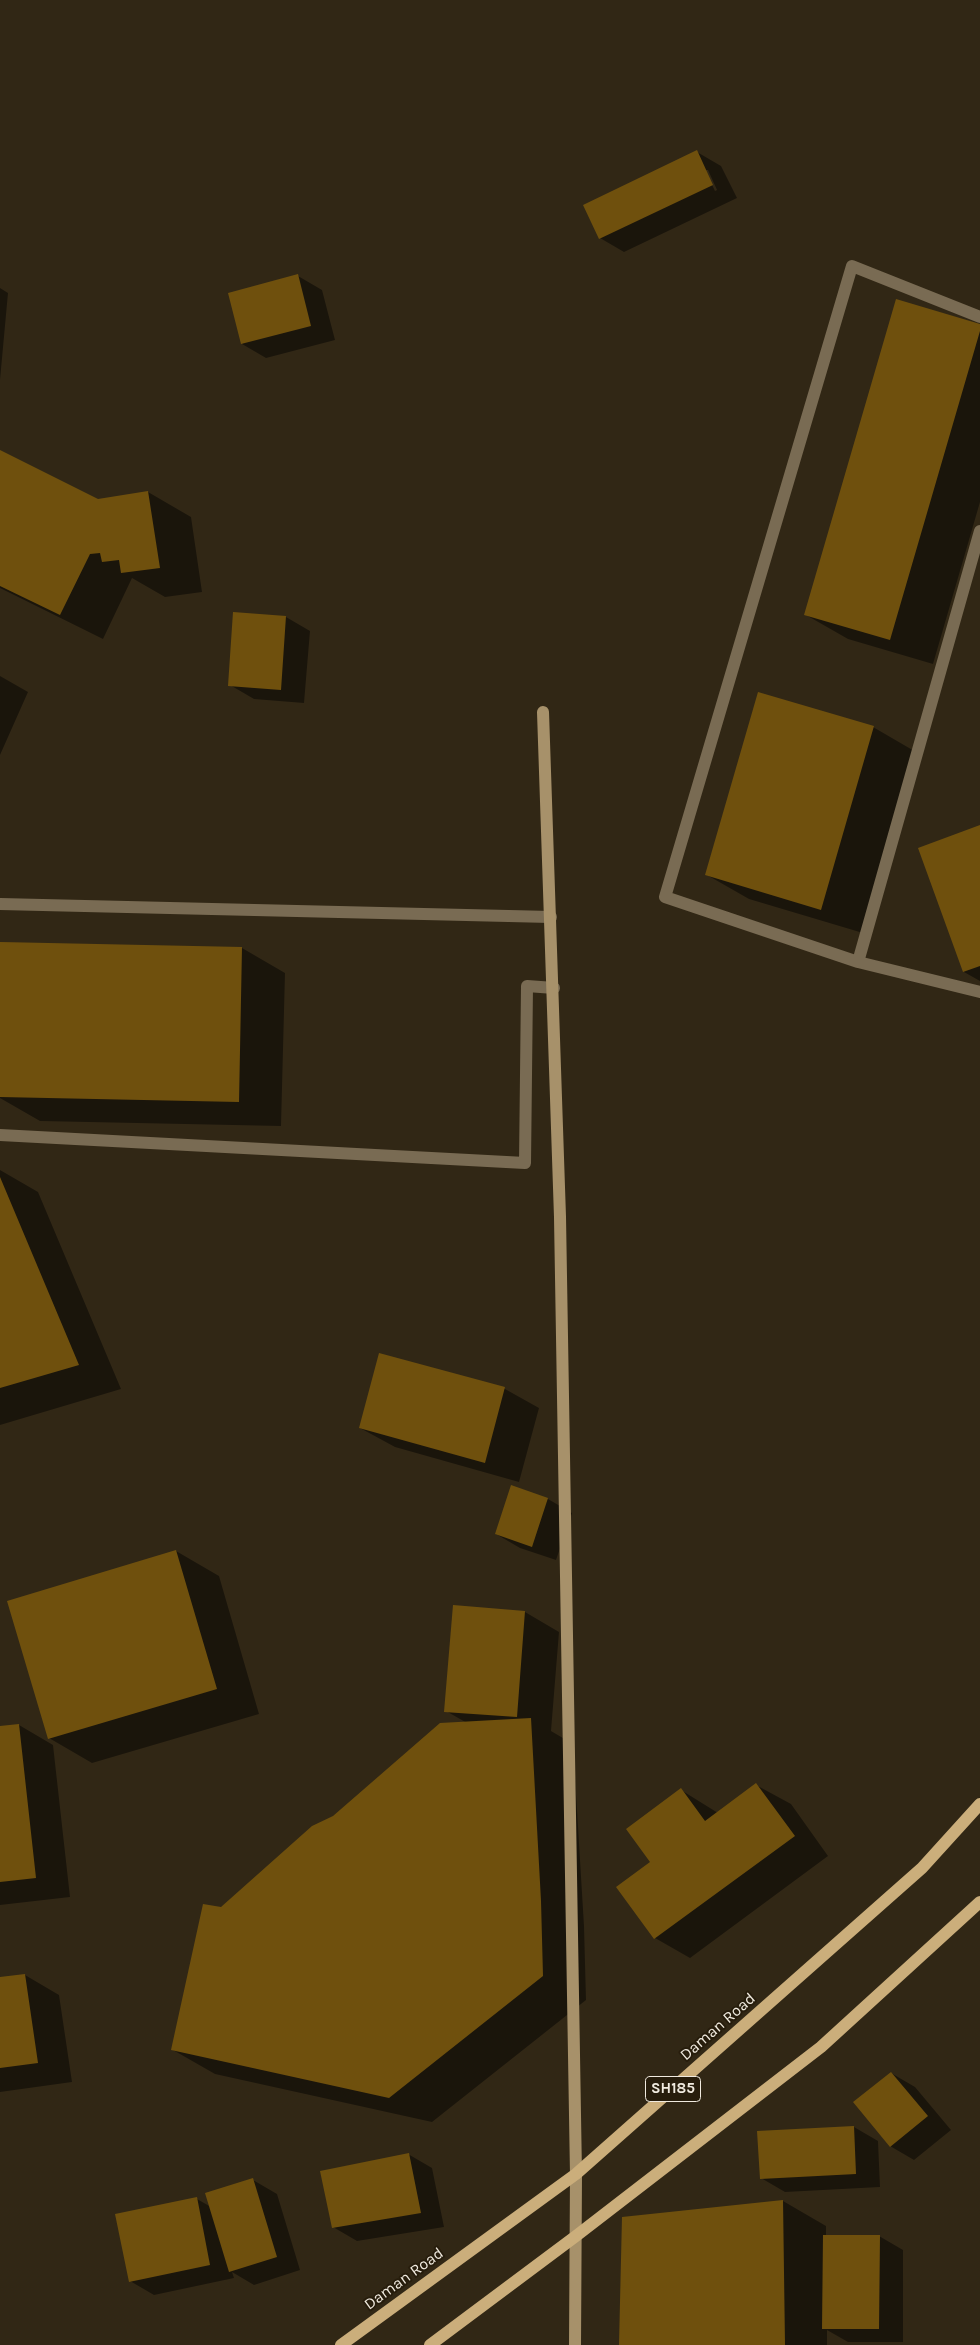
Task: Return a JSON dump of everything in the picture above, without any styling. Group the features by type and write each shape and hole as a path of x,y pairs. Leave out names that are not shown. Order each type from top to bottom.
{"main road":[{"name":"Daman Road","path":"341,2345 576,2174 922,1868 980,1804"},
{"path":"430,2345 576,2236 821,2047 980,1902"}],"street":[{"path":"980,317 852,266 665,897 858,962 980,992"},
{"path":"858,962 980,531"},
{"path":"543,712 554,988 560,1217 576,2174 575,2345"},
{"path":"0,904 551,917"},
{"path":"0,1135 525,1162 527,986 554,988"}],"building":[{"path":"697,150 713,185 599,239 583,205"},
{"path":"298,274 311,326 241,344 228,293"},
{"path":"896,299 980,324 980,331 890,640 804,615"},
{"path":"0,450 98,499 148,491 160,568 121,573 119,560 102,562 100,553 90,554 60,615 0,586"},
{"path":"233,612 286,616 281,690 228,686"},
{"path":"758,692 874,726 821,910 705,875"},
{"path":"980,825 980,966 963,972 918,848"},
{"path":"0,942 242,947 239,1102 0,1097"},
{"path":"0,1177 79,1365 0,1388"},
{"path":"379,1353 505,1387 485,1463 359,1428"},
{"path":"511,1485 548,1498 532,1547 495,1534"},
{"path":"176,1550 217,1689 48,1739 7,1601"},
{"path":"453,1605 525,1611 517,1717 444,1712"},
{"path":"531,1718 543,1976 389,2098 171,2050 203,1904 221,1907 312,1826 333,1816 440,1723"},
{"path":"19,1724 36,1878 0,1882 0,1726"},
{"path":"756,1783 795,1836 654,1939 616,1887 650,1862 626,1829 681,1788 705,1821"},
{"path":"25,1974 38,2063 0,2068 0,1977"},
{"path":"891,2072 928,2116 890,2147 853,2102"},
{"path":"854,2126 856,2174 760,2179 757,2131"},
{"path":"409,2153 421,2213 332,2228 320,2171"},
{"path":"253,2178 277,2257 229,2272 205,2193"},
{"path":"197,2197 210,2265 129,2282 115,2214"},
{"path":"783,2200 785,2345 619,2345 622,2217"},
{"path":"823,2235 880,2235 879,2329 822,2329"}]}
